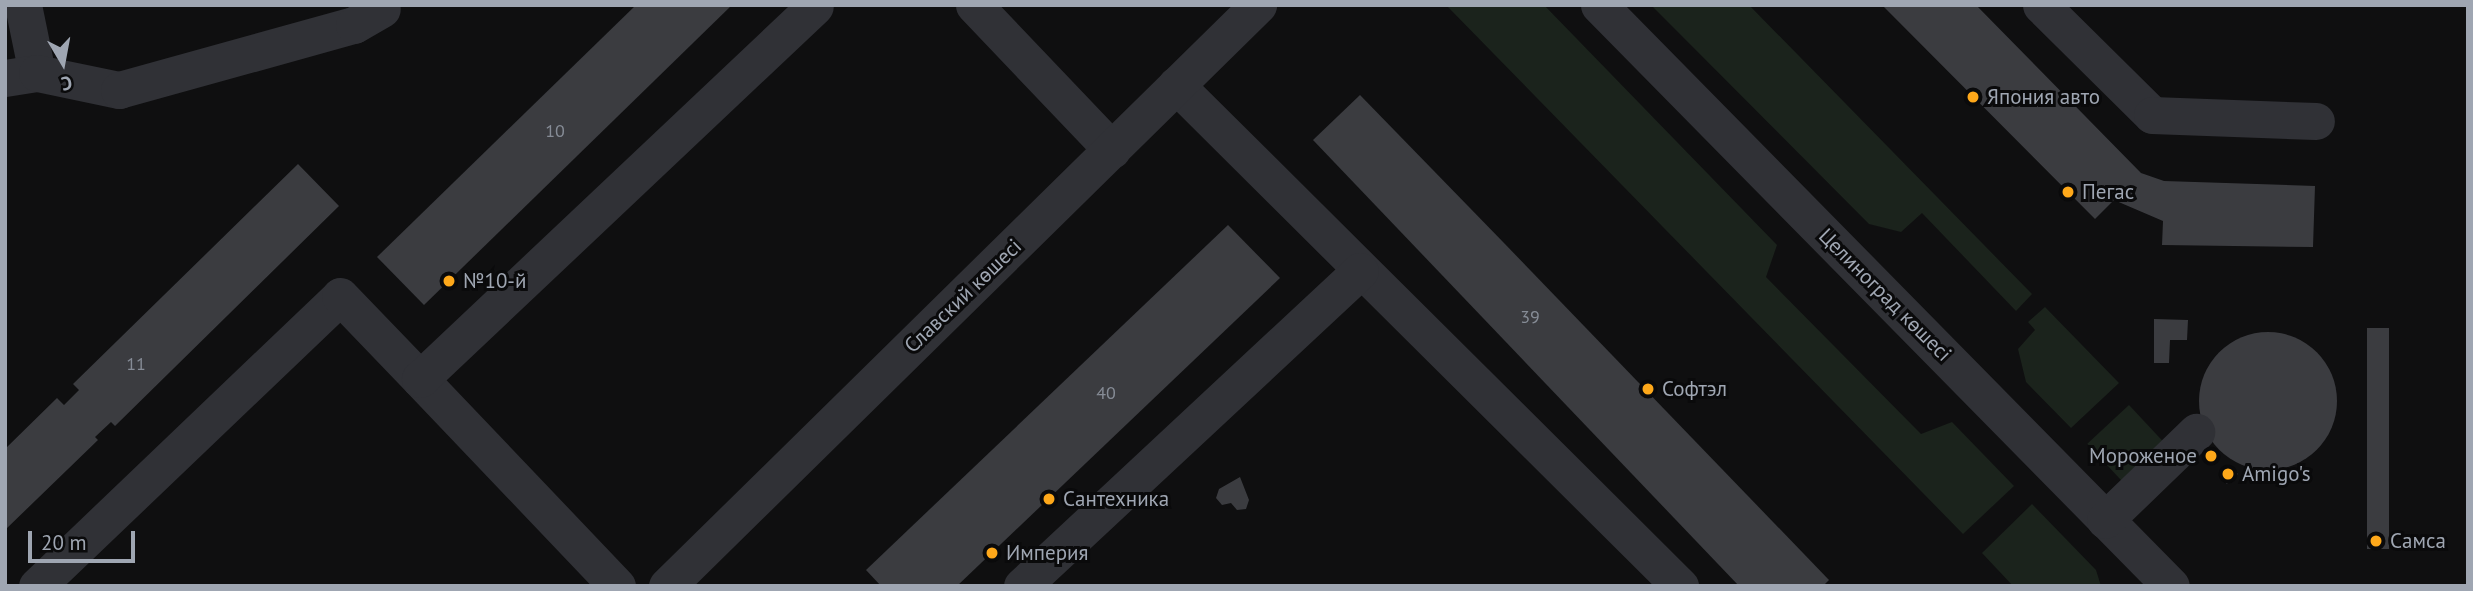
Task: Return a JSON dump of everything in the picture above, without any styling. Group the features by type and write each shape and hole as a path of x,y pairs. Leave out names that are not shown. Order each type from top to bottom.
{"street":[{"path":"23,5 21,76 119,90 354,25 382,7"},
{"path":"974,5 1112,150"},
{"name":"Славский көшесі","path":"667,586 1258,5"},
{"name":"Целиноград көшесі","path":"1598,5 2164,583"},
{"path":"2041,5 2152,115 2316,121"},
{"path":"420,379 815,6"},
{"path":"1176,85 1360,271 1680,586"},
{"path":"1022,586 1360,271"},
{"path":"37,586 340,296 617,586"},
{"path":"2105,520 2196,432"}],"shaded area":[{"path":"1446,5 1544,5 1777,245 1766,277 1921,434 1952,422 2014,486 1963,534"},
{"path":"1651,5 1749,5 2032,294 2016,311 1922,213 1901,232 1869,224"},
{"path":"2045,307 2119,383 2071,428 2026,382 2018,349 2035,330 2028,322"},
{"path":"2129,405 2164,442 2122,481 2087,444"},
{"path":"2032,504 2096,570 2101,586 2013,586 1982,553"}],"building":[{"path":"636,5 732,5 424,305 377,257"},
{"path":"1882,5 1976,5 2141,173 2164,181 2315,186 2313,247 2162,245 2163,221 2114,200 2095,219"},
{"path":"1360,95 1829,580 1823,586 1739,586 1313,140"},
{"path":"298,164 339,206 115,426 111,422 95,437 98,440 5,530 5,449 57,398 64,405 79,390 73,384"},
{"path":"1228,225 1280,278 957,586 881,586 866,570"},
{"path":"2154,319 2188,320 2187,340 2170,340 2169,363 2154,363"},
{"path":"2367,328 2389,328 2389,549 2367,549"},
{"path":"2268,332 2295,337 2317,352 2332,374 2337,401 2332,428 2317,450 2295,465 2268,470 2241,465 2219,450 2204,428 2199,401 2204,374 2219,352 2241,337"},
{"name":"Мороженое","path":"2211,447 2220,457 2211,465 2202,455"},
{"name":"Amigo's","path":"2230,465 2238,474 2227,484 2219,475"},
{"path":"1240,477 1249,500 1246,509 1237,510 1231,503 1222,505 1216,498 1219,489"}],"place":[{"name":"Япония авто","path":"1973,97"},
{"name":"Пегас","path":"2068,192"},
{"name":"№10-й","path":"449,281"},
{"name":"Софтэл","path":"1648,389"},
{"name":"Мороженое","path":"2211,456"},
{"name":"Amigo's","path":"2228,474"},
{"name":"Сантехника","path":"1049,499"},
{"name":"Самса","path":"2376,541"},
{"name":"Империя","path":"992,553"}]}
